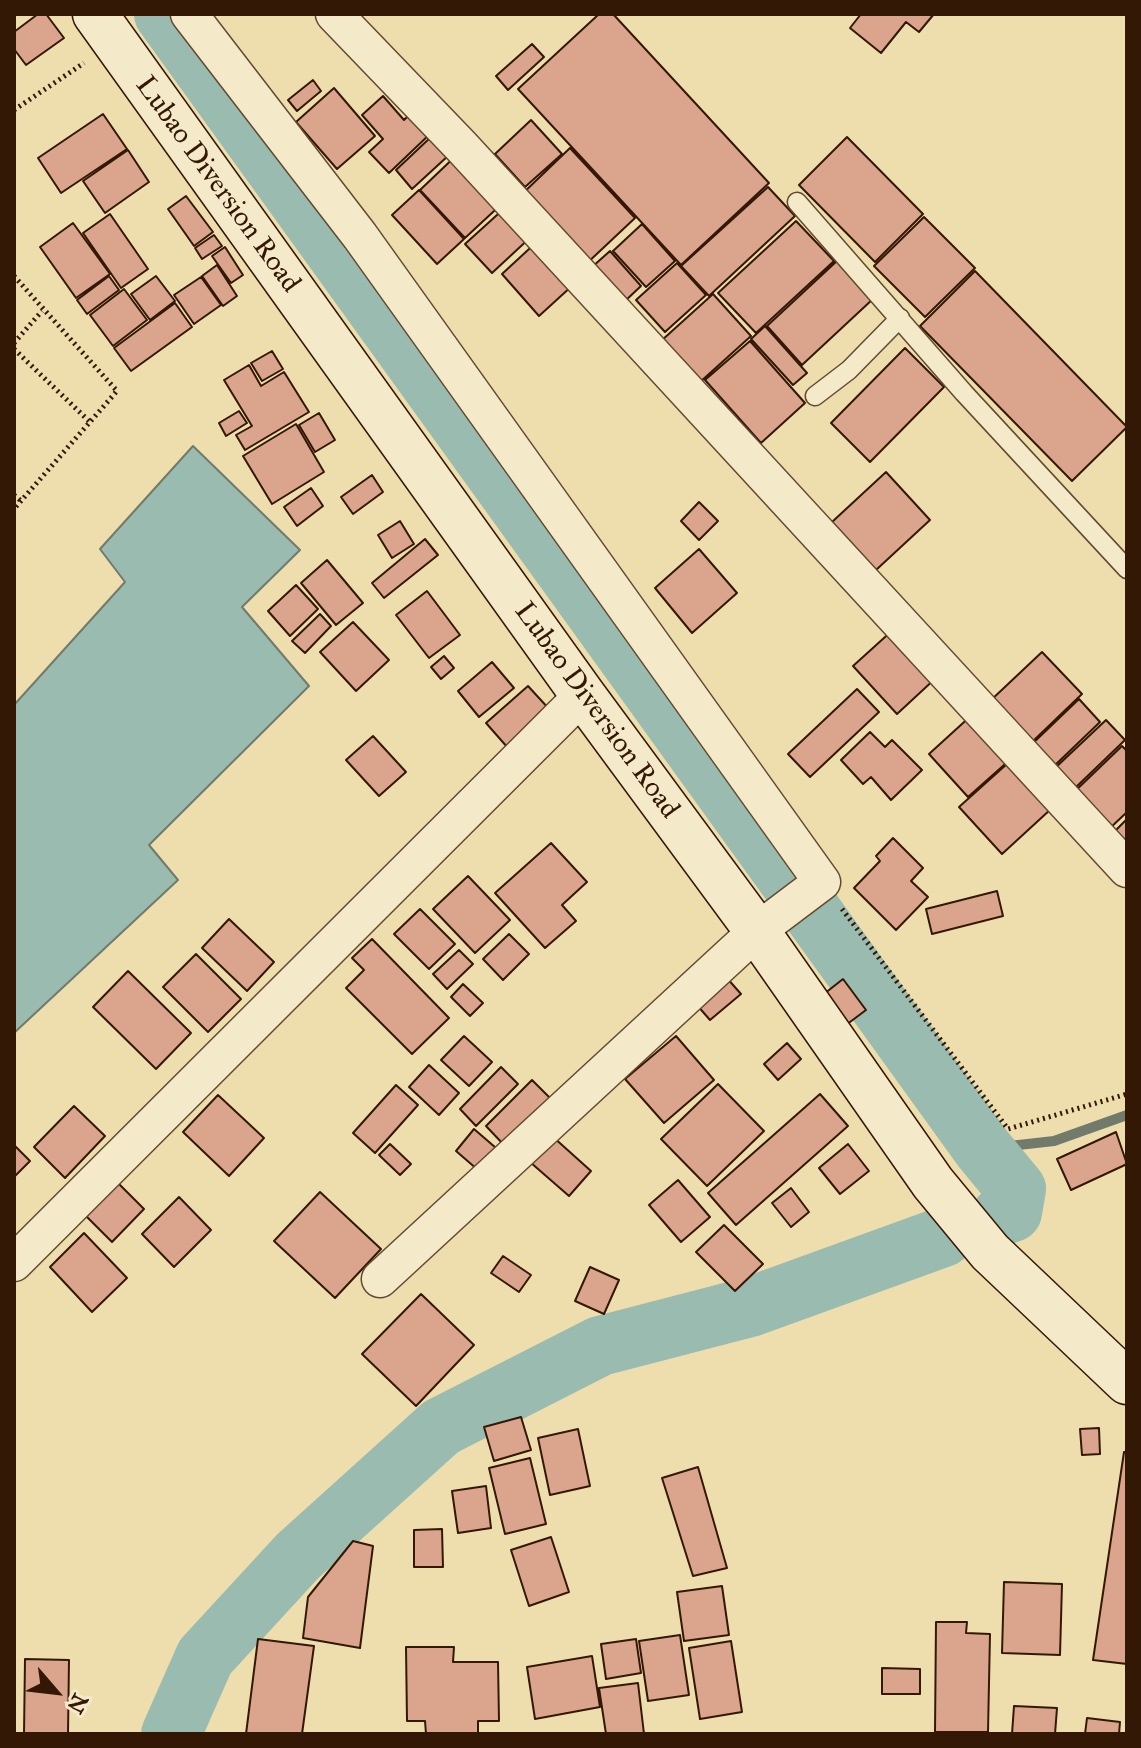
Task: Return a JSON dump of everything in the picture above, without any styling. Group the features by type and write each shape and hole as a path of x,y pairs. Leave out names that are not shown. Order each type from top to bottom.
{"street":[{"path":"189,14 360,236 817,886 762,927 380,1279"},
{"path":"334,14 461,146 1127,869"},
{"name":"Lubao Diversion Road","path":"105,28 583,695 762,927 933,1183 990,1252 1127,1382"},
{"path":"14,1263 583,695"}],"lane":[{"path":"797,202 1127,569"},
{"path":"815,396 849,370 900,318"}],"path":[{"path":"14,110 105,28"},
{"path":"14,276 42,311 117,391 14,509"},
{"path":"42,311 14,346 91,423"},
{"path":"14,495 21,501"},
{"path":"817,886 1008,1129 1127,1094"}],"water":[{"path":"193,446 300,550 242,607 309,686 149,845 178,880 14,1033 14,705 125,582 100,549"}],"building":[{"path":"38,14 46,14 64,38 26,65 14,49 14,32"},
{"path":"599,14 613,14 769,183 681,265 518,89"},
{"path":"861,14 934,14 919,32 906,22 881,53 850,28"},
{"path":"532,44 544,57 508,90 496,76"},
{"path":"313,80 321,91 297,111 288,100"},
{"path":"334,88 375,136 337,169 296,122"},
{"path":"383,96 404,120 412,112 431,133 389,173 369,152 383,139 362,115"},
{"path":"103,114 127,149 61,193 38,158"},
{"path":"531,120 562,154 525,187 495,154"},
{"path":"432,136 449,155 412,189 396,170"},
{"path":"847,137 923,214 875,262 799,185"},
{"path":"570,148 635,218 584,266 519,197"},
{"path":"128,150 149,182 105,213 83,181"},
{"path":"462,150 507,199 465,238 420,190"},
{"path":"768,187 795,216 709,296 681,266"},
{"path":"419,190 464,239 437,264 392,215"},
{"path":"186,196 213,232 194,246 168,209"},
{"path":"508,205 534,234 492,273 465,244"},
{"path":"110,214 148,269 121,288 83,233"},
{"path":"924,217 975,268 925,317 874,266"},
{"path":"796,221 834,261 756,333 718,293"},
{"path":"73,223 110,274 76,298 40,247"},
{"path":"642,224 675,261 646,287 613,251"},
{"path":"214,235 222,246 202,259 195,248"},
{"path":"542,237 573,285 539,316 502,274"},
{"path":"225,247 243,275 231,283 212,256"},
{"path":"610,251 641,286 624,302 592,267"},
{"path":"838,260 874,298 802,365 767,326"},
{"path":"677,263 706,295 665,332 636,300"},
{"path":"217,265 237,296 223,306 202,276"},
{"path":"975,271 1127,427 1072,481 920,326"},
{"path":"109,276 119,290 87,314 77,300"},
{"path":"156,276 175,301 150,320 131,294"},
{"path":"201,277 221,305 194,324 174,295"},
{"path":"124,289 147,320 113,346 90,315"},
{"path":"713,294 751,336 699,383 661,341"},
{"path":"175,303 192,327 131,371 114,348"},
{"path":"765,326 807,373 793,385 751,339"},
{"path":"750,341 805,403 761,443 705,380"},
{"path":"905,348 944,387 870,462 831,423"},
{"path":"272,351 283,369 262,381 251,363"},
{"path":"249,365 261,386 284,372 309,412 245,450 236,435 252,426 224,380"},
{"path":"239,411 247,423 226,436 219,423"},
{"path":"319,413 335,440 315,452 299,425"},
{"path":"296,424 324,472 272,504 243,456"},
{"path":"886,472 930,520 876,570 832,522"},
{"path":"372,475 383,492 353,514 341,497"},
{"path":"311,488 323,506 297,526 284,507"},
{"path":"699,502 718,521 699,540 681,521"},
{"path":"400,521 414,544 392,558 378,535"},
{"path":"425,539 438,555 384,598 372,583"},
{"path":"699,549 737,593 692,633 655,588"},
{"path":"327,560 363,603 336,625 301,583"},
{"path":"296,585 318,609 290,636 268,611"},
{"path":"427,591 460,635 429,658 396,615"},
{"path":"320,614 331,626 305,653 292,641"},
{"path":"353,622 389,660 356,691 320,652"},
{"path":"895,628 938,676 897,714 853,666"},
{"path":"1042,652 1082,694 1030,744 989,702"},
{"path":"444,656 454,668 441,679 431,667"},
{"path":"492,662 514,688 479,717 458,691"},
{"path":"528,686 550,710 508,748 486,723"},
{"path":"857,689 879,712 810,777 788,754"},
{"path":"1079,699 1100,722 1051,769 1030,746"},
{"path":"974,713 1013,757 968,797 929,754"},
{"path":"1106,720 1125,740 1073,790 1054,769"},
{"path":"870,732 885,747 892,740 922,770 891,800 871,777 863,784 841,760"},
{"path":"373,736 406,772 379,796 346,760"},
{"path":"1122,746 1127,751 1127,812 1107,831 1072,794"},
{"path":"1008,763 1051,809 1002,854 959,807"},
{"path":"1127,819 1127,846 1114,832"},
{"path":"893,838 923,868 911,881 928,897 896,930 854,888 880,861 876,856"},
{"path":"551,843 587,882 562,905 576,921 545,948 495,893"},
{"path":"468,876 510,920 475,953 433,909"},
{"path":"997,891 1003,916 932,934 926,909"},
{"path":"420,909 455,944 429,969 394,934"},
{"path":"229,919 274,962 247,991 202,948"},
{"path":"509,934 529,954 503,980 483,959"},
{"path":"372,939 449,1018 412,1054 346,988 364,970 352,958"},
{"path":"459,950 473,964 447,989 433,974"},
{"path":"196,954 241,999 208,1032 163,987"},
{"path":"128,971 191,1033 156,1069 93,1007"},
{"path":"726,977 741,994 710,1020 696,1004"},
{"path":"843,979 866,1010 838,1031 815,1001"},
{"path":"463,984 483,1003 470,1016 451,997"},
{"path":"464,1036 492,1062 469,1086 441,1060"},
{"path":"676,1036 714,1080 664,1123 625,1079"},
{"path":"787,1043 801,1059 778,1080 764,1064"},
{"path":"429,1065 459,1093 439,1115 409,1087"},
{"path":"501,1067 518,1084 476,1126 460,1109"},
{"path":"532,1080 551,1099 504,1145 486,1126"},
{"path":"718,1084 764,1131 707,1186 661,1139"},
{"path":"396,1085 418,1105 375,1153 353,1133"},
{"path":"820,1094 848,1126 736,1225 708,1193"},
{"path":"218,1095 264,1138 229,1176 183,1132"},
{"path":"74,1106 105,1136 65,1178 34,1147"},
{"path":"474,1129 496,1148 478,1170 456,1151"},
{"path":"1116,1132 1127,1164 1071,1190 1057,1159"},
{"path":"552,1136 591,1171 569,1196 530,1162"},
{"path":"390,1144 411,1164 400,1175 379,1155"},
{"path":"848,1144 869,1171 840,1194 819,1168"},
{"path":"14,1145 30,1161 14,1177"},
{"path":"678,1180 710,1217 681,1242 649,1205"},
{"path":"116,1181 144,1209 112,1242 83,1213"},
{"path":"791,1188 809,1212 791,1227 772,1203"},
{"path":"320,1192 381,1249 335,1298 274,1241"},
{"path":"179,1197 211,1230 174,1267 142,1234"},
{"path":"724,1225 763,1264 735,1291 696,1252"},
{"path":"84,1233 127,1278 92,1312 50,1267"},
{"path":"503,1256 531,1275 519,1292 491,1273"},
{"path":"590,1267 619,1280 604,1314 575,1301"},
{"path":"421,1294 474,1345 416,1406 362,1354"},
{"path":"521,1417 531,1450 494,1461 484,1427"},
{"path":"1099,1428 1100,1454 1082,1455 1080,1429"},
{"path":"578,1429 590,1486 550,1495 538,1438"},
{"path":"1124,1452 1127,1452 1127,1664 1093,1660"},
{"path":"530,1458 546,1524 505,1534 489,1468"},
{"path":"698,1467 727,1568 693,1576 662,1478"},
{"path":"486,1486 491,1528 458,1533 452,1491"},
{"path":"442,1529 443,1567 414,1567 414,1530"},
{"path":"551,1537 569,1592 529,1606 511,1550"},
{"path":"353,1541 373,1546 360,1648 303,1638 308,1597"},
{"path":"1004,1582 1062,1584 1060,1655 1002,1653"},
{"path":"722,1586 729,1635 684,1641 677,1592"},
{"path":"936,1622 967,1622 966,1633 990,1634 988,1732 935,1732"},
{"path":"680,1635 689,1695 648,1701 639,1641"},
{"path":"258,1639 314,1646 302,1734 246,1734"},
{"path":"636,1639 641,1673 606,1679 601,1644"},
{"path":"731,1641 742,1712 700,1719 689,1648"},
{"path":"406,1647 454,1647 453,1662 498,1662 499,1721 478,1721 478,1734 426,1734 425,1721 407,1721"},
{"path":"592,1656 600,1707 535,1719 527,1667"},
{"path":"25,1659 69,1660 68,1734 24,1734"},
{"path":"882,1668 920,1669 920,1694 882,1694"},
{"path":"638,1683 644,1734 606,1734 599,1688"},
{"path":"1014,1706 1057,1708 1055,1734 1012,1734"},
{"path":"1087,1718 1120,1722 1119,1734 1085,1734"}],"waterway":[{"path":"164,14 983,1149 1016,1189 1012,1212 1001,1216"},
{"path":"983,1149 1054,1141 1127,1115"},
{"path":"171,1734 205,1657 298,1556 441,1427 600,1346 750,1307 943,1237"}]}
